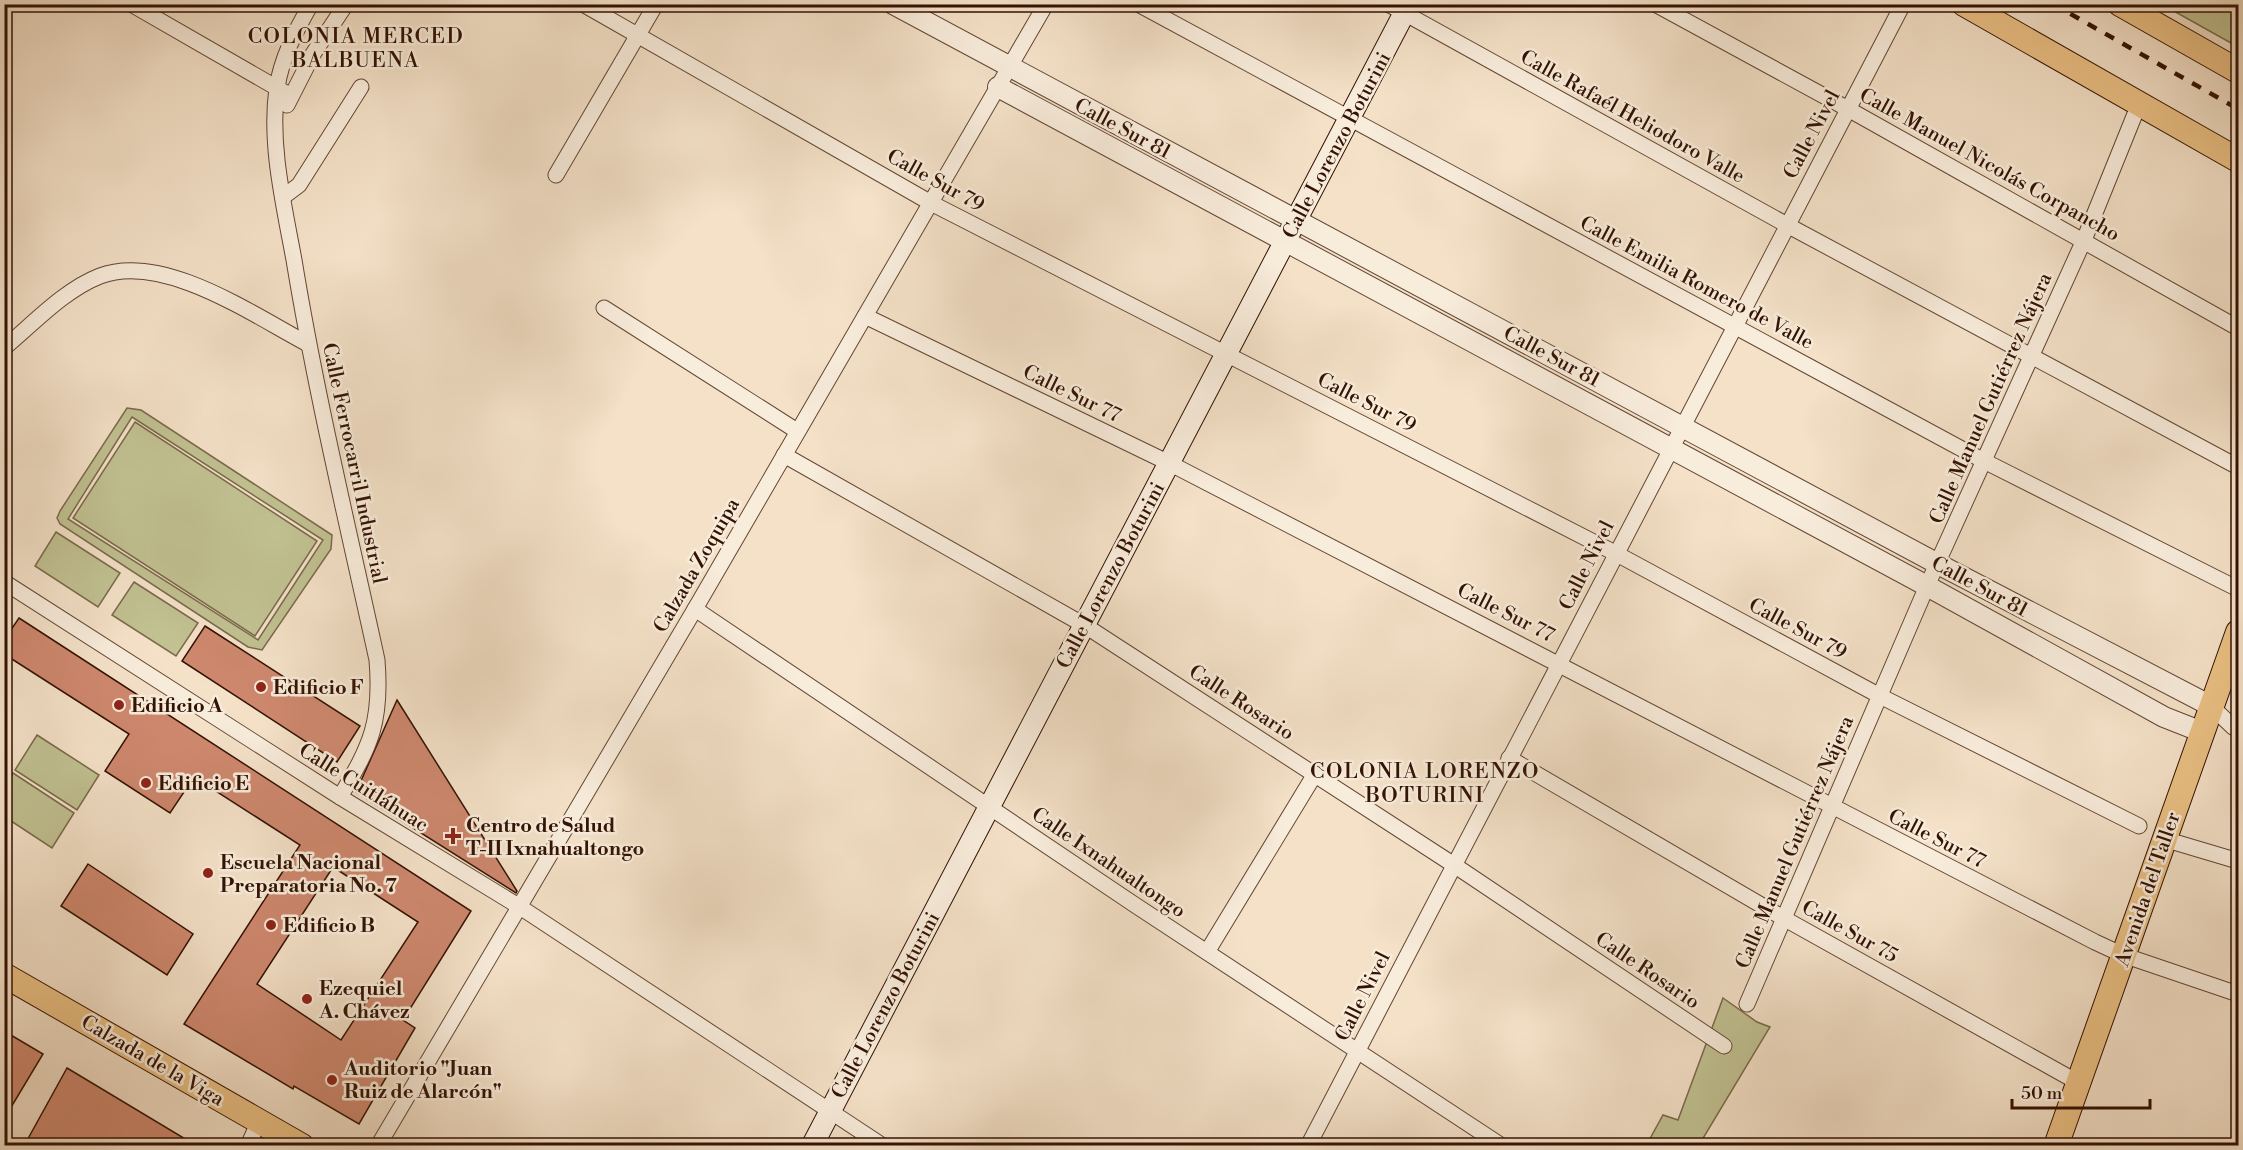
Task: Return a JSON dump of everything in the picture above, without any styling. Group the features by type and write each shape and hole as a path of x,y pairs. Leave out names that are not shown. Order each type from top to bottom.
{"main road":[{"path":"1964,4 2238,160"},
{"path":"2120,4 2238,71"},
{"name":"Calle Lorenzo Boturini","path":"812,1146 1350,118 1400,8"},
{"name":"Avenida del Taller","path":"2056,1146 2238,632"},
{"name":"Calzada de la Viga","path":"4,975 302,1146"}],"street":[{"path":"131,4 284,93"},
{"path":"284,93 288,50 311,4"},
{"path":"284,93 346,4"},
{"name":"Calle Sur 79","path":"583,4 931,203 1615,553 1880,696 2139,826"},
{"path":"556,175 656,4"},
{"name":"Calle Sur 81","path":"893,4 1009,69 1297,219 1938,564 2211,706"},
{"name":"Calzada Zoquipa","path":"378,1146 695,609 1046,4"},
{"name":"Calle Emilia Romero de Valle","path":"1138,4 1984,461 2238,590"},
{"name":"Calle Manuel Nicolás Corpancho","path":"1655,4 2084,240 2238,328"},
{"name":"Calle Nivel","path":"1308,1146 1902,4"},
{"name":"Calle Rafaél Heliodoro Valle","path":"1400,8 1787,225 2238,467"},
{"path":"283,197 299,185 361,87"},
{"name":"Calle Sur 81","path":"998,87 1671,447 2164,717 2202,732"},
{"name":"Calle Ferrocarril Industrial","path":"284,93 276,129 283,197 308,344 377,660 380,697 374,729 364,758 340,797"},
{"name":"Calle Manuel Gutiérrez Nájera","path":"1747,1004 1927,586 2084,240 2139,104"},
{"path":"4,348 78,288 101,276 128,271 151,271 177,278 308,344"},
{"path":"604,308 798,431"},
{"name":"Calle Sur 77","path":"865,316 1169,464 1558,663 1832,808 2123,955 2238,993"},
{"name":"Calle Rosario","path":"784,455 1084,625 1454,865 1724,1046"},
{"name":"Calle Cuitláhuac","path":"4,582 340,797 520,907 883,1146"},
{"name":"Calle Ixnahualtongo","path":"695,609 988,807 1502,1146"},
{"path":"2211,706 2236,728"},
{"path":"2202,732 2236,728"},
{"name":"Calle Sur 75","path":"1509,758 1785,919 2079,1083"},
{"path":"1208,952 1315,774"},
{"path":"2164,839 2238,861"},
{"path":"248,1146 259,1121"}],"green space":[{"path":"2163,5 2238,5 2238,47"},
{"path":"127,408 141,410 332,535 331,549 262,650 248,647 60,524 57,518","holes":["132,417 323,540 258,640 68,519"]},
{"path":"135,422 317,541 255,636 73,518"},
{"path":"56,532 120,573 98,607 35,566"},
{"path":"134,582 198,623 176,656 112,615"},
{"path":"37,735 99,775 77,810 15,770"},
{"path":"13,773 74,813 52,848 5,817 5,786"},
{"path":"1723,998 1757,1022 1770,1027 1699,1145 1646,1146 1663,1115 1678,1120"}],"building":[{"path":"19,618 471,911 403,1020 415,1028 359,1124 294,1086 293,1089 184,1024 300,845 194,777 170,813 105,771 129,734 4,654 4,640","holes":["333,867 418,922 341,1040 257,984"]},
{"name":"Edificio F","path":"205,626 360,726 337,762 182,661"},
{"name":"Centro de Salud T-II Ixnahualtongo","path":"397,700 517,891 516,893 356,792"},
{"path":"88,864 193,934 167,975 61,906"},
{"path":"4,1031 43,1054 4,1119"},
{"path":"67,1068 197,1146 24,1146"}],"railway":[{"path":"2053,4 2238,109"}],"place":[{"name":"Edificio F","path":"261,687"},
{"name":"Edificio A","path":"119,705"},
{"name":"Edificio E","path":"146,783"},
{"name":"Centro de Salud T-II Ixnahualtongo","path":"453,836"},
{"name":"Escuela Nacional Preparatoria No. 7","path":"208,873"},
{"name":"Edificio B","path":"271,925"},
{"name":"Ezequiel A. Chávez","path":"307,999"},
{"name":"Auditorio \"Juan Ruiz de Alarcón\"","path":"332,1080"}],"district":[{"name":"COLONIA MERCED BALBUENA","path":"356,48"},
{"name":"COLONIA LORENZO BOTURINI","path":"1425,783"}]}
